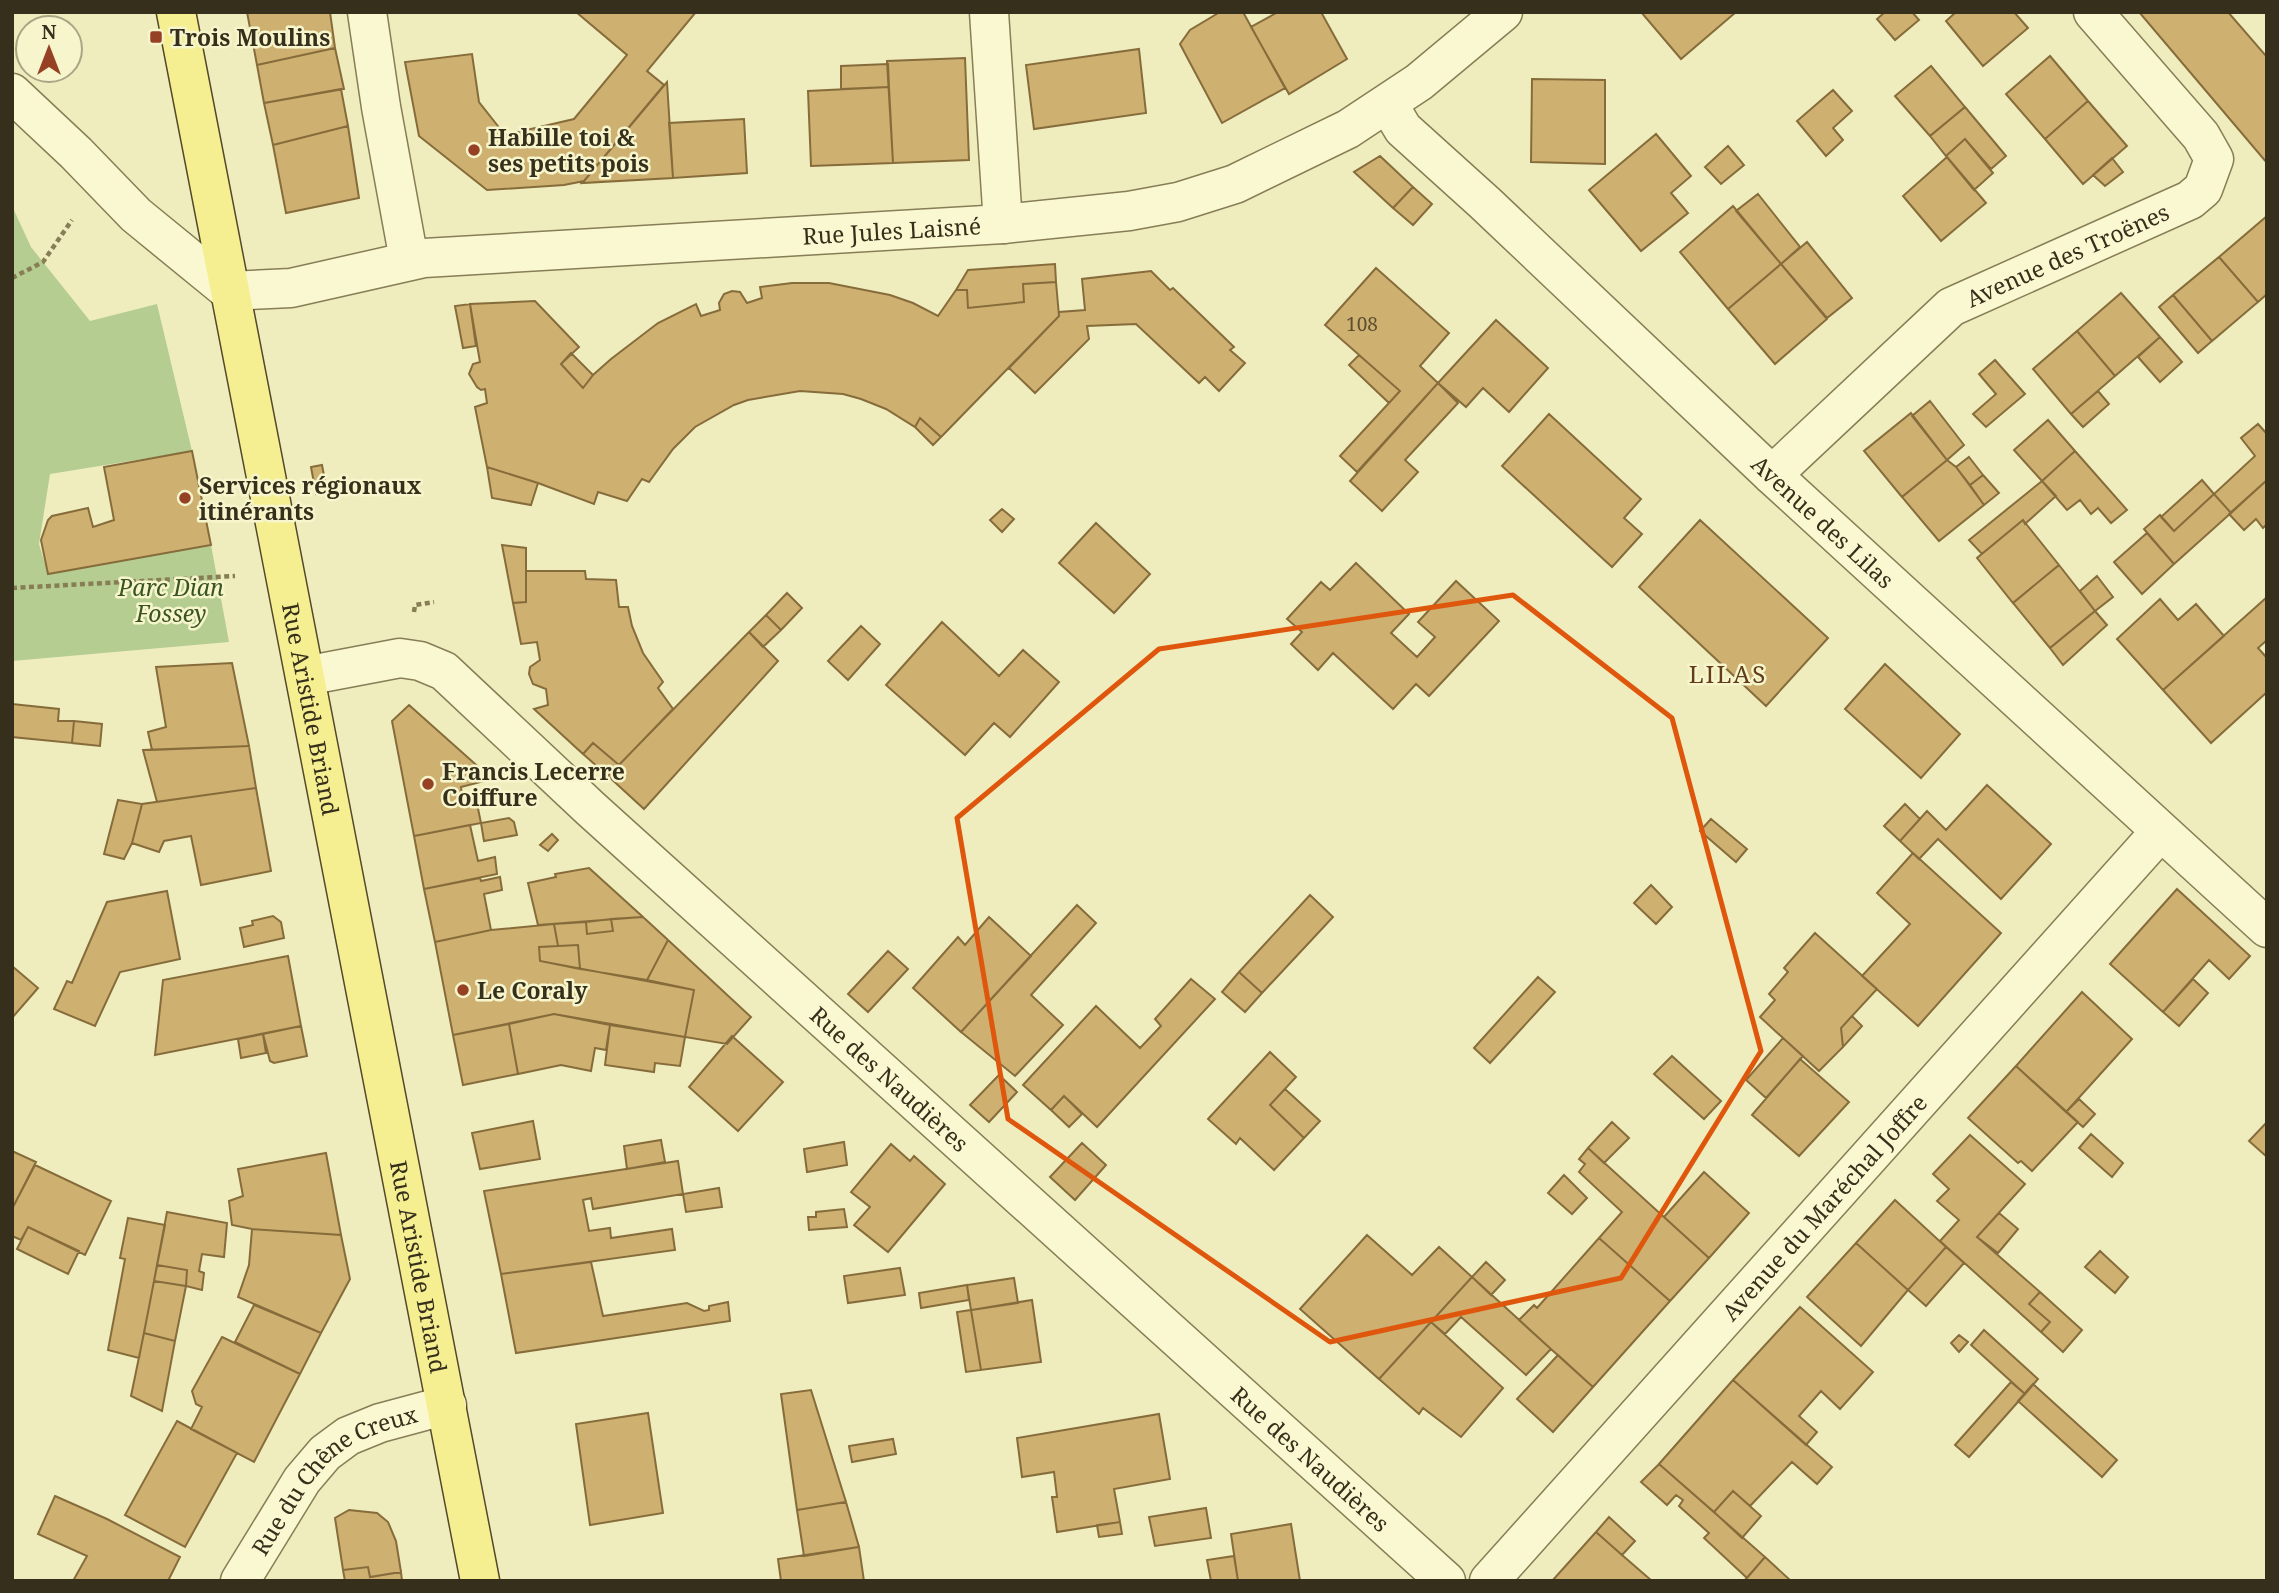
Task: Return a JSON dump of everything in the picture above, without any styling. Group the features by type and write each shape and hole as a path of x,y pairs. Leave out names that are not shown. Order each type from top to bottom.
{"main road":[{"name":"Rue Aristide Briand","path":"176,12 480,1581"}],"street":[{"path":"367,12 409,260"},
{"path":"989,12 1003,223"},
{"name":"Rue Jules Laisné","path":"229,291 291,288 409,260 437,257 1003,223 1129,211 1178,201 1235,184 1348,129 1419,82 1503,12"},
{"name":"Avenue des Troënes","path":"1772,475 1951,307 2190,200 2203,189 2214,159 2201,136 2094,12"},
{"path":"12,93 136,215 229,291"},
{"name":"Avenue des Lilas","path":"1388,104 1403,129 1485,203 1772,475 2267,928"},
{"name":"Rue des Naudières","path":"305,676 400,658 420,661 444,671 591,809 1446,1581"},
{"name":"Avenue du Maréchal Joffre","path":"1489,1581 2160,832"},
{"name":"Rue du Chêne Creux","path":"240,1581 302,1480 325,1453 348,1436 380,1423 447,1405"}],"path":[{"path":"12,278 43,262 100,178"},
{"path":"12,587 285,573"}],"highlighted area":[{"path":"1513,595 1672,718 1761,1051 1621,1278 1330,1342 1008,1119 957,818 1159,649"}],"green space":[{"name":"Parc Dian Fossey","path":"12,206 31,247 90,321 157,304 192,451 50,474 39,544 48,574 211,545 229,642 12,661"}],"building":[{"path":"247,12 330,12 335,48 257,65"},
{"path":"576,12 696,12 647,71 664,85 584,181 564,185 487,190 419,136 405,62 472,54 479,102 505,135 574,119 627,55"},
{"path":"1220,12 1243,12 1285,88 1222,123 1180,44 1190,30"},
{"path":"1278,12 1321,12 1347,59 1289,94 1251,27"},
{"path":"1641,12 1736,12 1681,59"},
{"path":"1885,12 1912,12 1919,20 1895,40 1877,19"},
{"path":"1956,12 2014,12 2028,28 1983,66 1946,21"},
{"path":"2139,12 2228,12 2267,57 2267,163"},
{"path":"335,48 344,89 264,103 257,65"},
{"path":"1139,49 1146,113 1034,129 1026,65"},
{"path":"2050,56 2088,101 2045,139 2006,94"},
{"path":"965,58 969,160 893,163 887,61"},
{"path":"888,64 889,87 841,89 841,66"},
{"path":"1931,66 1965,107 1930,136 1895,96"},
{"path":"1532,79 1605,80 1605,164 1531,162"},
{"path":"667,82 673,178 582,183 584,181"},
{"path":"889,87 893,163 811,166 808,91"},
{"path":"341,89 348,126 273,145 264,103"},
{"path":"1833,90 1852,111 1833,128 1843,140 1826,156 1797,121"},
{"path":"2088,101 2127,146 2083,184 2045,139"},
{"path":"1965,107 2006,156 1991,169 1965,139 1946,156 1930,136"},
{"path":"744,119 747,173 673,178 669,123"},
{"path":"348,126 359,198 286,213 273,145"},
{"path":"1656,134 1691,176 1671,193 1688,213 1641,251 1589,190"},
{"path":"1965,139 1993,173 1974,190 1946,156"},
{"path":"1728,146 1744,165 1721,184 1705,167"},
{"path":"1380,156 1413,187 1393,208 1354,172"},
{"path":"1947,157 1986,203 1941,241 1903,196"},
{"path":"2112,158 2123,172 2105,186 2093,175"},
{"path":"1413,187 1432,204 1413,225 1393,208"},
{"path":"1758,194 1800,247 1781,264 1736,211"},
{"path":"1733,206 1781,264 1728,309 1680,252"},
{"path":"2267,216 2267,294 2258,302 2219,257"},
{"path":"1807,242 1852,298 1827,318 1781,264"},
{"path":"2219,257 2258,302 2212,341 2173,295"},
{"path":"1055,264 1056,282 1023,284 1024,302 968,308 967,290 956,290 968,270"},
{"path":"1781,264 1827,319 1775,364 1728,309"},
{"path":"1376,268 1449,333 1420,366 1438,383 1357,472 1340,456 1400,391 1325,325"},
{"path":"1151,271 1170,290 1173,288 1234,347 1230,350 1245,363 1219,391 1205,377 1199,383 1136,324 1087,326 1089,339 1035,393 1009,368 1059,316 1059,312 1085,310 1082,279"},
{"path":"1056,282 1059,316 941,437 920,418 915,427 886,409 861,399 843,394 800,391 748,400 695,427 673,449 649,482 642,479 627,501 598,492 594,504 487,467 475,407 487,403 485,389 477,387 469,374 473,364 480,362 470,304 535,301 579,347 561,364 583,388 611,359 658,323 696,304 701,316 720,310 719,303 724,294 732,291 740,292 747,303 762,298 760,287 792,283 829,283 890,295 938,316 956,290 967,290 968,308 1024,302 1023,284"},
{"path":"2121,293 2160,337 2115,376 2077,331"},
{"path":"2173,295 2212,341 2198,353 2159,307"},
{"path":"470,304 476,346 463,348 455,306"},
{"path":"1496,320 1548,368 1509,412 1483,388 1466,407 1438,383"},
{"path":"2077,331 2115,376 2071,414 2033,369"},
{"path":"2160,337 2182,362 2160,382 2138,357"},
{"path":"571,353 593,375 583,388 561,364"},
{"path":"1359,355 1400,391 1389,403 1349,365"},
{"path":"1995,360 2025,394 1986,427 1973,414 1996,394 1979,374"},
{"path":"1438,383 1458,403 1405,460 1418,472 1382,511 1350,481"},
{"path":"2098,391 2109,404 2083,427 2071,414"},
{"path":"1930,401 1964,445 1947,460 1912,416"},
{"path":"1911,413 1947,460 1902,497 1864,451"},
{"path":"1549,414 1641,499 1624,518 1642,534 1612,567 1502,466"},
{"path":"920,418 941,437 933,445 915,427"},
{"path":"2048,420 2075,451 2042,481 2014,450"},
{"path":"2258,424 2267,434 2267,480 2231,513 2214,494 2255,456 2241,438"},
{"path":"192,451 211,545 48,574 41,540 52,516 88,508 93,527 114,520 104,467"},
{"path":"2075,451 2127,510 2111,523 2098,508 2091,514 2080,500 2067,510 2042,481"},
{"path":"1969,457 1983,475 1970,485 1956,467"},
{"path":"1947,460 1956,467 1984,505 1939,541 1902,497"},
{"path":"322,465 327,491 316,494 311,467"},
{"path":"487,467 538,483 531,505 492,498"},
{"path":"1983,475 1999,493 1984,505 1970,485"},
{"path":"2202,480 2214,494 2174,531 2161,517"},
{"path":"2267,480 2267,524 2263,528 2256,519 2244,530 2229,514"},
{"path":"2042,481 2056,496 2025,524 2023,520 1982,554 1969,540"},
{"path":"2214,494 2231,513 2174,564 2144,529 2160,515 2174,531"},
{"path":"1002,509 1014,519 1002,532 990,520"},
{"path":"1700,520 1828,638 1766,706 1639,587"},
{"path":"2023,520 2059,565 2013,603 1977,558"},
{"path":"1096,523 1150,574 1114,613 1059,563"},
{"path":"2147,533 2174,564 2142,594 2114,562"},
{"path":"502,545 526,548 526,602 513,603"},
{"path":"1356,563 1409,614 1391,633 1417,657 1435,637 1418,622 1456,581 1499,621 1429,696 1416,684 1393,709 1333,653 1318,670 1291,644 1302,632 1287,619 1321,582 1330,590"},
{"path":"2059,565 2095,611 2050,648 2013,603"},
{"path":"526,571 585,571 586,579 616,580 619,607 628,607 643,653 663,682 658,688 673,709 619,765 593,743 583,754 534,709 548,705 546,689 533,684 529,674 530,667 540,660 537,642 521,644 513,603 526,602"},
{"path":"2097,576 2113,597 2095,611 2080,591"},
{"path":"787,593 802,608 781,630 766,615"},
{"path":"2267,597 2267,640 2258,648 2267,658 2267,692 2211,743 2163,690"},
{"path":"2160,599 2178,620 2196,604 2224,636 2163,690 2117,639"},
{"path":"2095,611 2107,625 2063,665 2050,648"},
{"path":"766,615 781,630 763,647 749,632"},
{"path":"942,622 999,676 1023,650 1059,682 1010,737 994,723 965,755 886,685"},
{"path":"861,626 880,644 848,680 828,661"},
{"path":"749,632 778,661 644,809 608,776"},
{"path":"232,663 249,746 152,750 148,732 166,727 156,667"},
{"path":"1885,664 1960,734 1921,778 1845,709"},
{"path":"12,704 59,709 58,721 74,721 72,743 12,737"},
{"path":"409,705 492,779 461,787 462,796 475,794 481,823 414,836 392,721"},
{"path":"74,721 102,724 100,746 72,743"},
{"path":"593,743 619,765 608,776 583,754"},
{"path":"249,746 256,788 157,802 143,750"},
{"path":"1987,785 2051,844 2001,899 1938,839 1919,859 1900,841 1927,811 1946,830"},
{"path":"256,788 271,871 201,885 191,836 164,841 159,852 132,843 142,804"},
{"path":"118,800 142,804 132,843 124,859 104,854"},
{"path":"1905,804 1920,819 1900,841 1884,826"},
{"path":"509,818 514,822 517,835 484,841 481,823"},
{"path":"1711,819 1747,849 1736,862 1700,831"},
{"path":"470,825 478,861 495,857 497,874 424,889 414,836"},
{"path":"552,834 558,840 548,851 540,845"},
{"path":"1913,853 2001,933 1918,1026 1862,976 1910,924 1877,893"},
{"path":"589,868 643,917 538,925 528,883 556,877 555,874"},
{"path":"500,877 502,890 484,894 491,930 435,942 424,889 480,878 481,881"},
{"path":"1651,885 1672,907 1656,924 1634,903"},
{"path":"2177,889 2250,956 2229,979 2209,960 2163,1012 2110,964"},
{"path":"167,891 180,959 120,972 95,1026 54,1009 67,981 72,983 107,902"},
{"path":"1310,895 1333,917 1262,993 1239,972"},
{"path":"1077,905 1096,923 1031,995 1063,1025 1015,1076 961,1032"},
{"path":"273,916 281,922 284,938 244,947 240,928 253,925 252,921"},
{"path":"643,917 668,940 647,980 580,969 578,945 558,946 554,924 586,922 587,934 613,931 611,919"},
{"path":"989,917 1031,956 961,1032 913,988 958,937 965,945"},
{"path":"611,919 613,931 587,934 586,922"},
{"path":"554,924 558,946 539,947 540,961 694,990 685,1037 554,1014 453,1035 435,942 491,930"},
{"path":"1815,933 1877,989 1841,1028 1843,1047 1819,1071 1760,1017 1775,1000 1769,994 1788,972 1784,968"},
{"path":"668,940 751,1017 727,1044 685,1037 694,990 647,980"},
{"path":"578,945 580,969 540,961 539,947"},
{"path":"888,951 908,969 868,1012 848,994"},
{"path":"288,956 301,1026 155,1055 163,980"},
{"path":"12,966 38,988 12,1018"},
{"path":"1239,972 1262,993 1245,1012 1222,992"},
{"path":"1538,977 1555,992 1490,1063 1474,1048"},
{"path":"1191,979 1215,999 1097,1127 1064,1096 1051,1110 1023,1085 1096,1006 1140,1048 1161,1026 1155,1019"},
{"path":"2193,979 2208,993 2179,1026 2163,1012"},
{"path":"2082,992 2132,1039 2066,1112 2016,1066"},
{"path":"554,1014 610,1025 606,1050 595,1048 591,1071 561,1065 518,1074 509,1024"},
{"path":"1852,1016 1862,1026 1843,1047 1841,1028"},
{"path":"509,1024 518,1074 463,1085 453,1035"},
{"path":"610,1025 685,1037 680,1066 655,1063 654,1072 605,1065"},
{"path":"301,1026 307,1056 274,1063 270,1061 263,1034"},
{"path":"263,1034 266,1053 241,1058 238,1039"},
{"path":"732,1036 783,1082 738,1131 689,1087"},
{"path":"1783,1038 1803,1056 1766,1098 1746,1080"},
{"path":"1270,1052 1296,1077 1270,1105 1304,1138 1274,1170 1240,1138 1236,1144 1208,1119"},
{"path":"1672,1056 1721,1101 1704,1119 1654,1074"},
{"path":"1800,1059 1849,1102 1799,1156 1752,1115"},
{"path":"2016,1066 2078,1122 2032,1171 2021,1161 2018,1163 1968,1118"},
{"path":"999,1075 1017,1092 989,1122 970,1105"},
{"path":"1285,1089 1320,1121 1304,1138 1270,1105"},
{"path":"1064,1096 1082,1114 1069,1127 1051,1110"},
{"path":"2079,1099 2095,1114 2083,1127 2066,1112"},
{"path":"533,1121 540,1159 480,1169 472,1133"},
{"path":"1612,1122 1629,1138 1604,1163 1588,1148"},
{"path":"2267,1122 2267,1157 2249,1141"},
{"path":"2091,1134 2123,1163 2112,1177 2079,1148"},
{"path":"1970,1135 2025,1184 1977,1237 2040,1292 2029,1304 2050,1322 2041,1332 1940,1241 1959,1220 1937,1201 1949,1189 1933,1174"},
{"path":"661,1140 665,1162 627,1169 624,1146"},
{"path":"844,1142 847,1165 807,1172 804,1149"},
{"path":"1082,1143 1106,1165 1075,1200 1050,1177"},
{"path":"891,1144 910,1161 914,1156 945,1184 888,1252 854,1225 870,1207 851,1192"},
{"path":"1588,1148 1709,1258 1670,1301 1599,1238 1622,1212 1579,1172 1585,1164 1579,1159"},
{"path":"12,1151 36,1162 12,1209"},
{"path":"326,1153 341,1235 252,1229 232,1225 229,1201 243,1196 238,1169"},
{"path":"678,1161 683,1194 593,1209 591,1198 583,1200 589,1231 610,1228 611,1238 672,1229 675,1250 501,1274 484,1191"},
{"path":"35,1165 111,1201 85,1255 28,1227 21,1240 12,1236 12,1209"},
{"path":"1704,1172 1749,1213 1709,1258 1664,1217"},
{"path":"1564,1175 1587,1198 1572,1214 1548,1193"},
{"path":"719,1188 722,1207 686,1212 683,1194"},
{"path":"1895,1200 1946,1247 1908,1290 1856,1243"},
{"path":"844,1209 847,1227 809,1230 808,1217 816,1217 816,1212"},
{"path":"167,1212 227,1223 224,1257 202,1254 199,1271 204,1273 202,1290 186,1286 187,1270 157,1265"},
{"path":"1999,1213 2018,1229 1998,1253 1977,1237"},
{"path":"128,1218 165,1225 139,1358 108,1350 125,1259 120,1258"},
{"path":"28,1227 79,1251 68,1274 17,1249"},
{"path":"252,1229 341,1235 350,1279 321,1333 238,1297 249,1265"},
{"path":"1367,1235 1412,1275 1439,1247 1472,1277 1379,1379 1300,1309"},
{"path":"1599,1238 1670,1301 1593,1387 1519,1320 1534,1305 1537,1308"},
{"path":"1856,1243 1908,1290 1861,1346 1807,1297"},
{"path":"1946,1247 1964,1263 1926,1306 1908,1290"},
{"path":"2100,1251 2128,1277 2115,1293 2085,1267"},
{"path":"591,1262 603,1316 687,1303 704,1311 709,1310 709,1306 728,1302 730,1321 516,1353 501,1274"},
{"path":"1486,1262 1505,1280 1491,1295 1472,1277"},
{"path":"157,1265 187,1270 186,1286 154,1281"},
{"path":"900,1268 905,1295 848,1303 844,1276"},
{"path":"1472,1277 1551,1349 1526,1375 1461,1317 1445,1334 1431,1322"},
{"path":"1014,1278 1018,1303 971,1310 967,1285"},
{"path":"154,1281 186,1286 175,1341 144,1333"},
{"path":"967,1285 969,1300 921,1308 919,1293"},
{"path":"2040,1292 2082,1330 2063,1352 2041,1332 2050,1322 2029,1304"},
{"path":"1032,1300 1041,1362 981,1370 971,1310"},
{"path":"254,1305 321,1333 300,1374 235,1342"},
{"path":"1800,1307 1873,1372 1840,1409 1821,1391 1799,1416 1817,1432 1806,1445 1733,1380"},
{"path":"971,1310 981,1370 966,1372 957,1312"},
{"path":"1431,1322 1503,1388 1461,1437 1423,1408 1419,1414 1379,1379"},
{"path":"1984,1330 2038,1379 2025,1394 1971,1345"},
{"path":"144,1333 175,1341 162,1411 131,1396"},
{"path":"1959,1335 1968,1342 1959,1352 1951,1343"},
{"path":"222,1337 300,1374 254,1462 191,1429 202,1407 196,1404 192,1391"},
{"path":"1558,1355 1593,1387 1553,1432 1517,1399"},
{"path":"1733,1380 1832,1467 1817,1484 1792,1462 1750,1506 1733,1491 1714,1512 1659,1464"},
{"path":"2011,1382 2025,1394 1969,1457 1955,1445"},
{"path":"2033,1384 2117,1460 2102,1477 2018,1401"},
{"path":"811,1390 846,1502 797,1510 781,1394"},
{"path":"648,1413 663,1513 590,1525 576,1424"},
{"path":"1159,1414 1170,1479 1114,1489 1120,1522 1057,1532 1052,1497 1057,1497 1054,1472 1022,1477 1017,1438"},
{"path":"177,1421 237,1453 185,1547 125,1515"},
{"path":"893,1439 896,1454 852,1462 849,1446"},
{"path":"1659,1464 1765,1557 1747,1578 1704,1538 1709,1533 1679,1506 1683,1500 1676,1495 1667,1505 1641,1482"},
{"path":"1733,1491 1761,1516 1742,1538 1714,1512"},
{"path":"55,1496 107,1519 180,1557 168,1581 73,1581 87,1556 38,1534"},
{"path":"846,1502 859,1547 804,1556 797,1510"},
{"path":"1206,1508 1211,1538 1155,1546 1149,1517"},
{"path":"349,1510 377,1513 388,1522 396,1541 401,1572 370,1577 368,1567 343,1570 335,1518"},
{"path":"1609,1517 1635,1541 1622,1555 1596,1532"},
{"path":"1120,1522 1122,1534 1099,1537 1097,1525"},
{"path":"1291,1524 1300,1581 1238,1581 1231,1534"},
{"path":"1596,1532 1622,1555 1652,1581 1552,1581"},
{"path":"859,1547 864,1581 781,1581 778,1559"},
{"path":"1234,1556 1238,1581 1211,1581 1207,1560"},
{"path":"1765,1557 1791,1581 1744,1581"},
{"path":"368,1567 370,1577 401,1572 402,1581 345,1581 343,1570"}],"place":[{"name":"Trois Moulins","path":"156,37"},
{"name":"Habille toi & ses petits pois","path":"474,150"},
{"name":"Services régionaux itinérants","path":"185,498"},
{"name":"Francis Lecerre Coiffure","path":"428,784"},
{"name":"Le Coraly","path":"463,990"}],"district":[{"name":"LILAS","path":"1728,673"}]}
